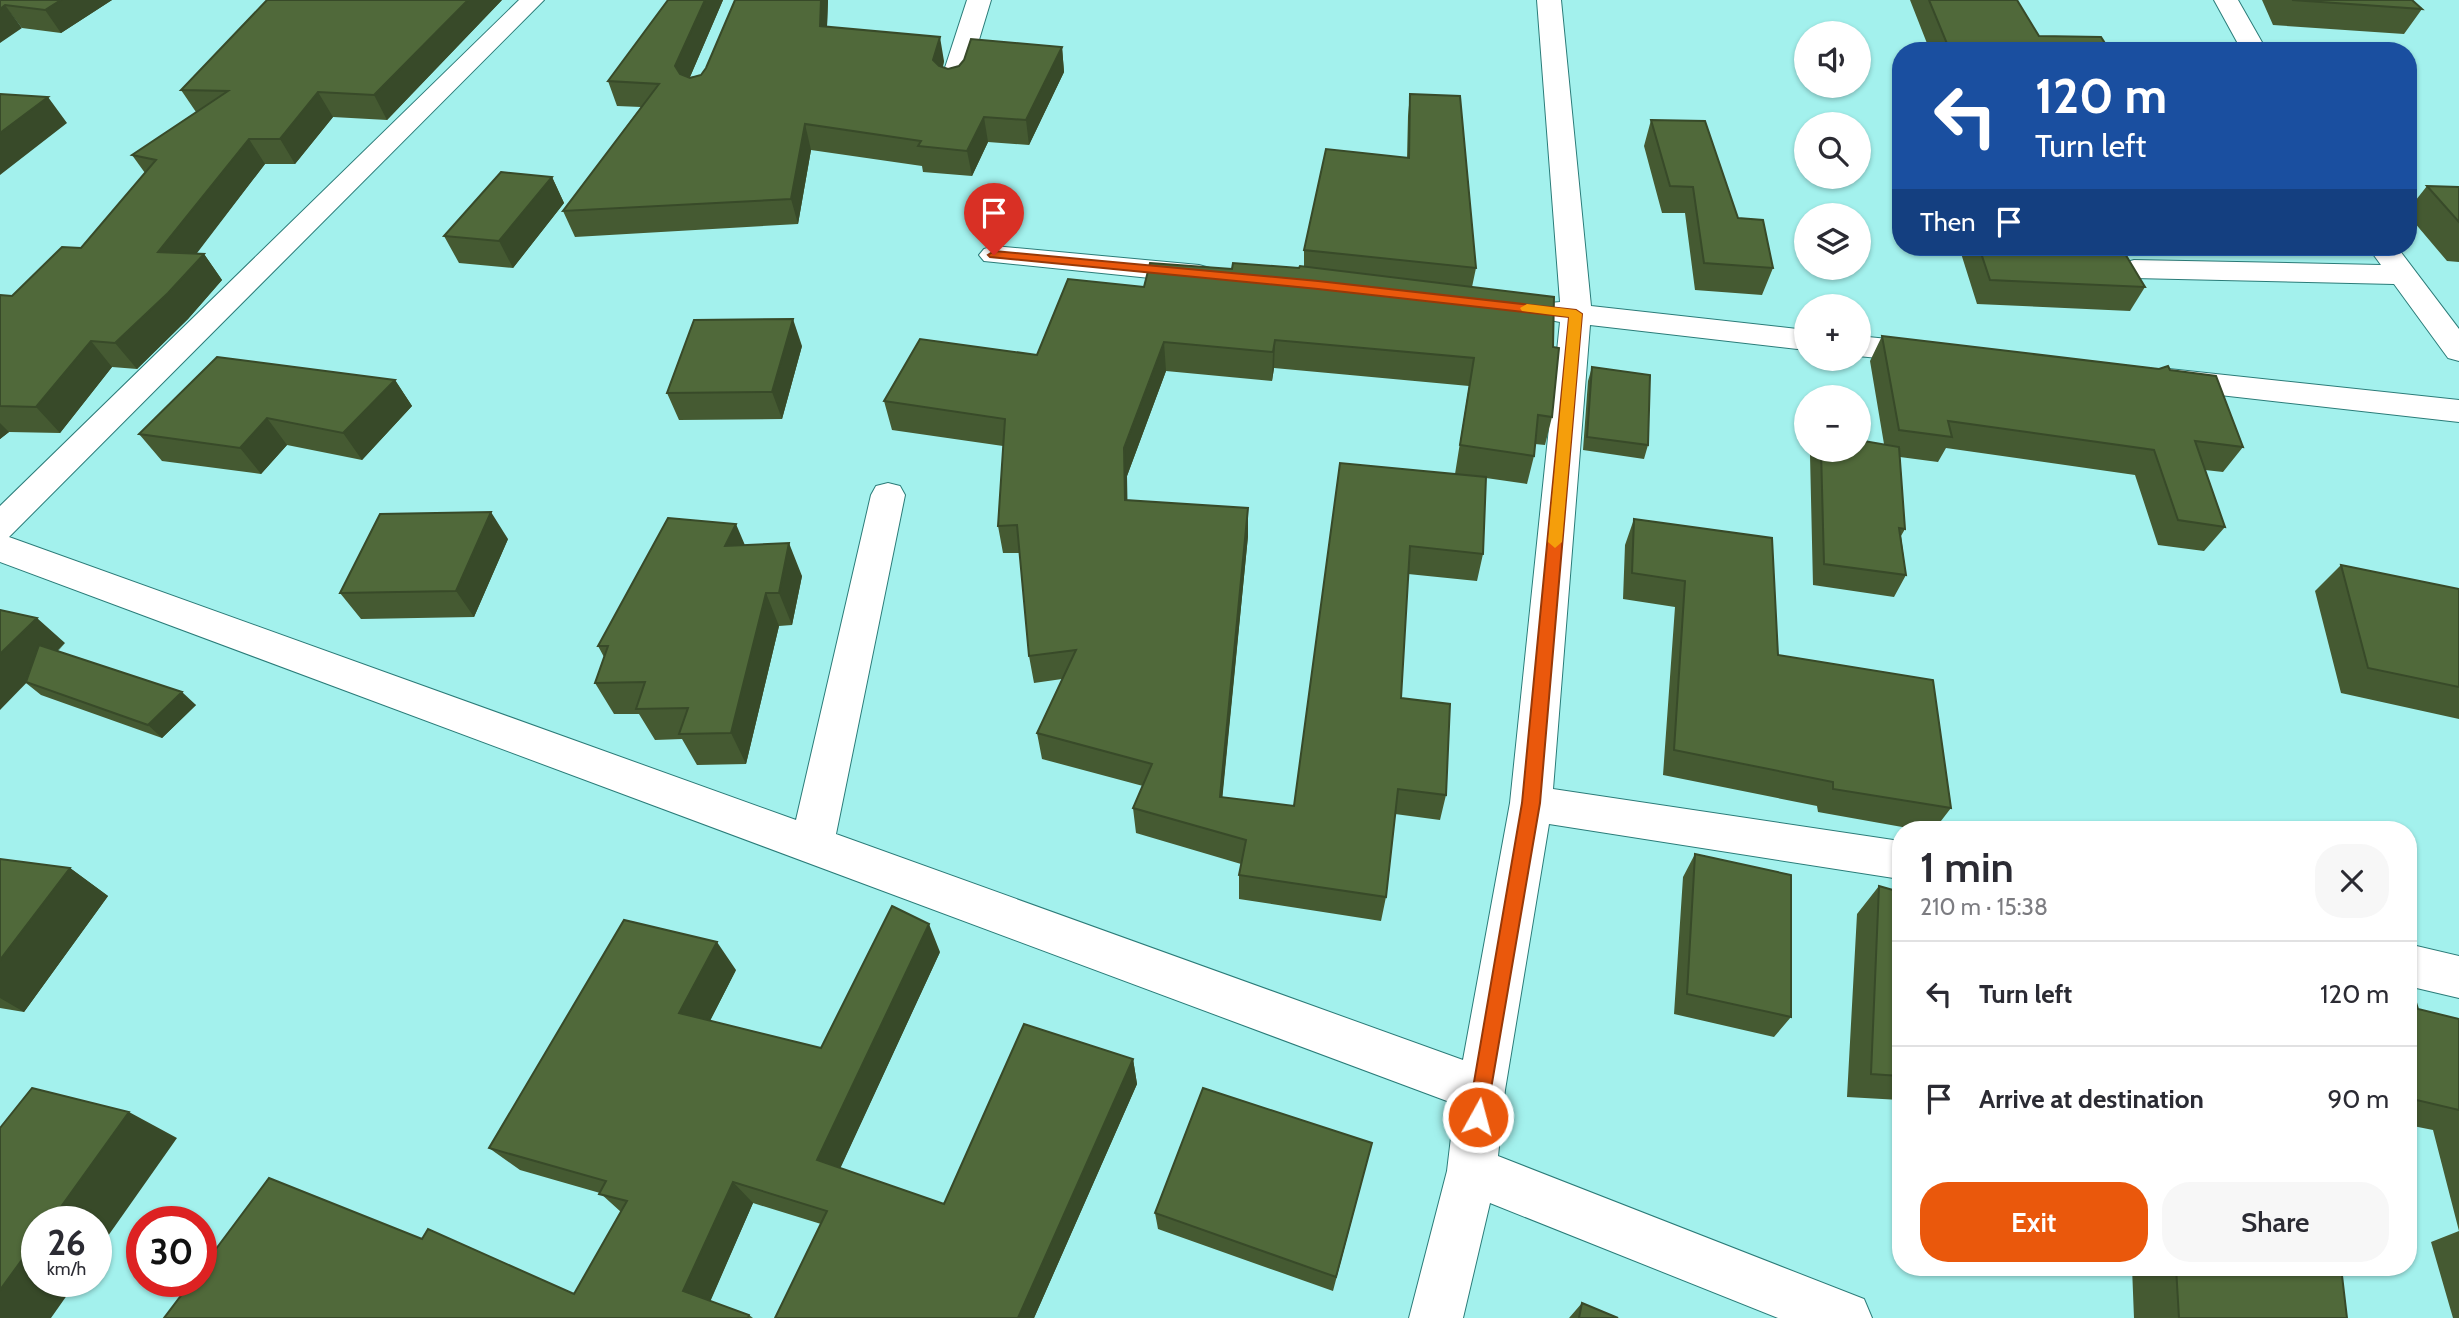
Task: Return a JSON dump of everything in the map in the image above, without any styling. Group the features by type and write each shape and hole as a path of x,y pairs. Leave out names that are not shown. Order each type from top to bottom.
{"street":[{"path":"0,527 532,0"},
{"path":"953,83 979,0"},
{"path":"1436,1318 1472,1171 1481,1090 1531,803 1576,314 1549,0"},
{"path":"2226,0 2250,42"},
{"path":"994,255 1223,276"},
{"path":"2389,256 2459,351"},
{"path":"2134,269 2403,275"},
{"path":"1522,308 1794,339"},
{"path":"1871,347 1952,356"},
{"path":"2141,377 2459,411"},
{"path":"812,845 888,495"},
{"path":"0,548 1481,1090"},
{"path":"1531,803 1892,859"},
{"path":"2417,967 2459,977"},
{"path":"1472,1171 1845,1318"}],"building":[{"path":"0,0 61,0 45,10 5,5 0,9"},
{"path":"267,0 468,0 374,95 318,92 280,139 249,139 158,252 204,254 168,293 115,343 91,341 36,407 0,406 0,295 12,296 62,247 81,248 156,160 132,155 228,91 181,90"},
{"path":"668,0 705,0 675,66 680,74 690,78 701,75 706,68 735,0 821,0 820,26 940,37 933,60 948,69 959,66 964,60 971,39 1062,47 1026,120 984,117 967,151 918,146 921,141 805,124 791,199 563,211 659,84 608,81"},
{"path":"1929,0 2017,0 2039,36 2101,37 2104,42 1946,42"},
{"path":"2292,0 2412,0 2422,9"},
{"path":"0,94 48,97 0,133"},
{"path":"1410,94 1460,96 1476,268 1304,250 1326,149 1409,158"},
{"path":"1651,120 1705,121 1738,218 1763,220 1773,268 1704,263 1693,187 1670,186"},
{"path":"501,172 552,177 499,241 444,236"},
{"path":"2427,186 2459,187 2459,222"},
{"path":"1982,256 2126,256 2145,287 1990,280"},
{"path":"1150,263 1232,269 1233,263 1300,266 1554,297 1553,347 1559,348 1552,417 1538,415 1534,456 1460,445 1474,358 1275,340 1273,352 1164,342 1124,448 1125,500 1248,508 1220,797 1294,806 1340,463 1486,477 1483,554 1410,546 1401,698 1450,704 1446,795 1398,789 1386,897 1239,875 1246,840 1133,808 1152,764 1037,733 1076,650 1029,656 1017,525 998,526 1005,419 884,401 920,339 1037,355 1068,279 1144,287"},
{"path":"793,319 772,392 667,393 694,320"},
{"path":"1882,336 2159,369 2168,366 2170,370 2216,376 2243,447 2195,441 2225,527 2178,520 2154,450 1948,421 1952,437 1899,430"},
{"path":"217,357 395,380 343,433 267,418 240,448 139,434"},
{"path":"1592,367 1650,375 1648,445 1587,437"},
{"path":"1871,442 1899,447 1905,529 1899,528 1906,575 1824,564 1821,462 1871,462"},
{"path":"491,512 456,591 340,593 380,514"},
{"path":"668,518 736,524 725,546 789,543 779,593 766,593 731,733 679,734 688,708 636,709 645,682 595,683 608,646 598,646"},
{"path":"1634,519 1772,538 1778,655 1933,680 1951,808 1833,789 1833,782 1674,750 1685,581 1632,573"},
{"path":"2341,565 2459,589 2459,687 2368,668"},
{"path":"0,610 37,618 0,654"},
{"path":"39,645 182,692 148,725 26,682"},
{"path":"1695,854 1791,875 1791,1017 1687,994"},
{"path":"0,859 70,868 0,960"},
{"path":"1879,886 1892,890 1892,1075 1871,1074"},
{"path":"892,906 929,924 817,1160 944,1204 1024,1024 1133,1059 1018,1318 775,1318 827,1211 733,1182 683,1291 749,1315 748,1318 164,1318 180,1297 217,1297 217,1248 269,1178 422,1239 428,1229 574,1294 627,1201 599,1194 606,1181 489,1148 624,920 717,942 679,1013 821,1048"},
{"path":"2417,1006 2418,1009 2459,1019 2459,1110 2417,1100"},
{"path":"32,1088 129,1112 61,1206 21,1206 21,1261 0,1290 0,1128"},
{"path":"1203,1088 1372,1143 1336,1277 1155,1213"},
{"path":"2177,1276 2342,1276 2347,1318 2179,1318"},
{"path":"1582,1303 1618,1318 1579,1318"}],"slow traffic":[{"path":"1527,308 1576,314 1555,542"}],"route":[{"path":"994,255 1318,285 1576,314 1531,803 1478,1117"}]}
